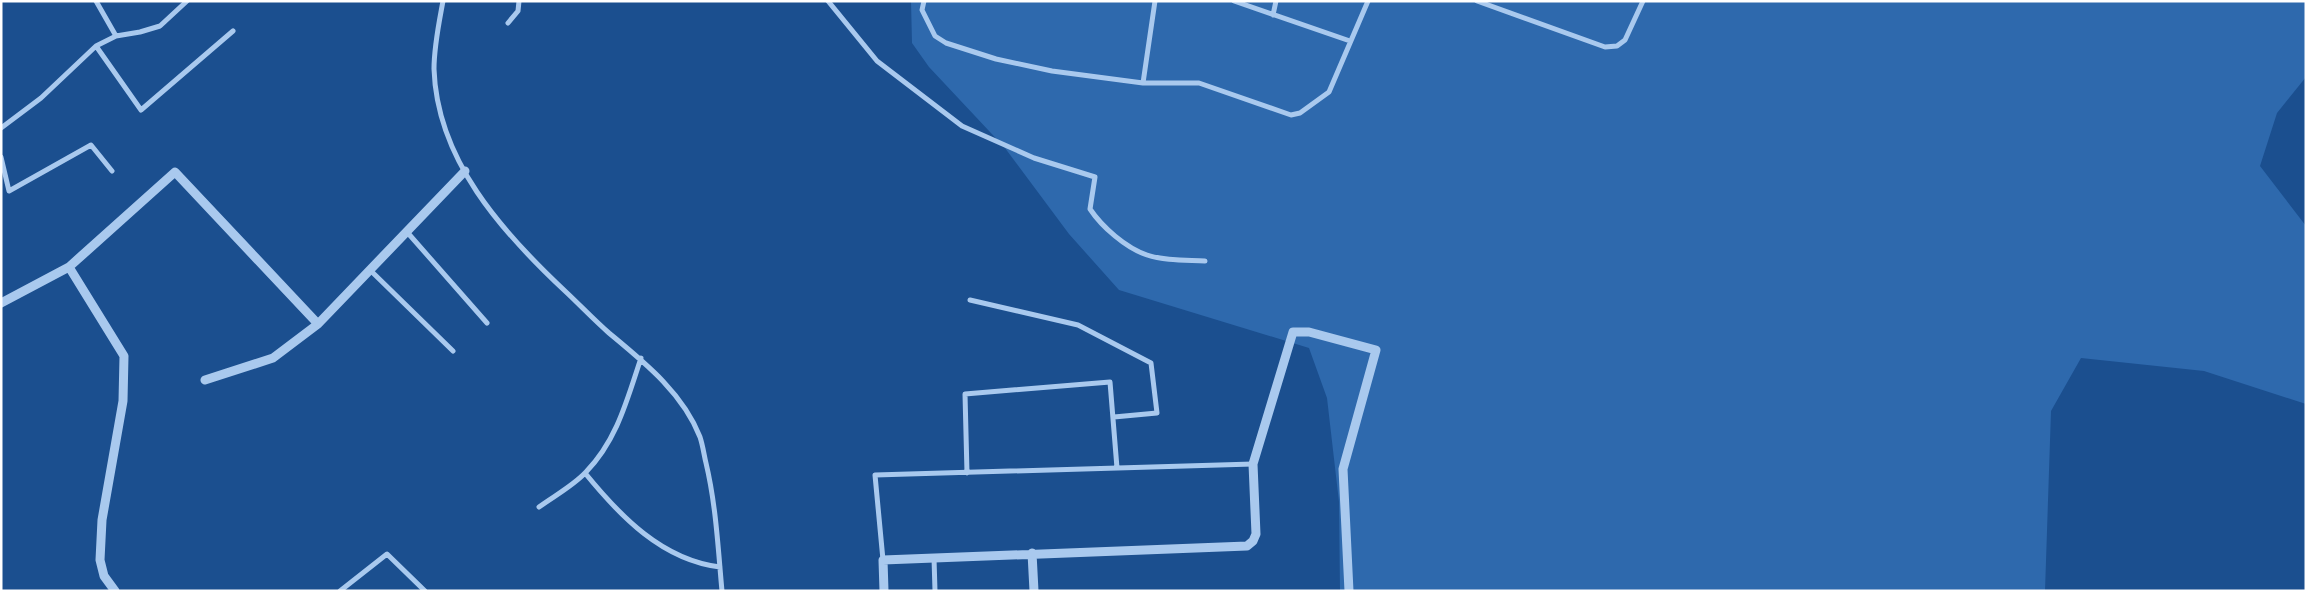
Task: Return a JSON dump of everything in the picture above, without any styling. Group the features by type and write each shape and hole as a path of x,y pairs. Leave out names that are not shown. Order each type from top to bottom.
{"street":[{"path":"96,1 116,36"},
{"path":"1,128 41,98 96,46 116,36 160,26 187,1"},
{"path":"443,1 434,69 447,134 465,172 494,217 533,261 608,332 641,358 666,384 700,437 714,498 722,591"},
{"path":"508,23 518,11 520,1"},
{"path":"828,1 877,61 962,126 1034,158 1095,176 1090,209 1098,221 1125,242 1146,255 1205,261"},
{"path":"924,1 922,10 935,36 946,43 996,59 1052,71 1143,83 1199,83 1291,115 1300,113 1329,92 1368,1"},
{"path":"1143,83 1155,1"},
{"path":"1234,1 1350,41"},
{"path":"1273,15 1276,1"},
{"path":"1477,1 1605,47 1618,46 1625,40 1643,1"},
{"path":"96,46 141,110 233,31"},
{"path":"1,157 9,191 91,145 112,170"},
{"path":"1,304 69,266 175,172 318,324"},
{"path":"205,380 273,358 318,324 465,172"},
{"path":"407,232 487,323"},
{"path":"69,266 124,356 124,401 102,520 100,560 104,576 115,591"},
{"path":"370,270 453,351"},
{"path":"970,300 1078,325 1151,363 1157,413 1114,417"},
{"path":"883,560 1246,546 1253,541 1256,534 1253,464 1293,332 1308,332 1376,350 1343,469 1349,591"},
{"path":"539,507 585,474 610,442 623,414 641,358"},
{"path":"967,473 965,394 1110,382 1117,468"},
{"path":"884,591 875,475 1253,464"},
{"path":"585,474 614,508 638,529 672,553 694,563 720,567"},
{"path":"1032,553 1034,591"},
{"path":"340,591 387,554 425,591"},
{"path":"934,558 935,591"}],"shaded area":[{"path":"911,1 2306,1 2306,77 2277,113 2260,166 2306,226 2306,404 2204,371 2081,358 2051,411 2045,591 1340,591 1339,502 1327,398 1309,348 1119,290 1069,234 1005,148 929,67 912,43"}]}
